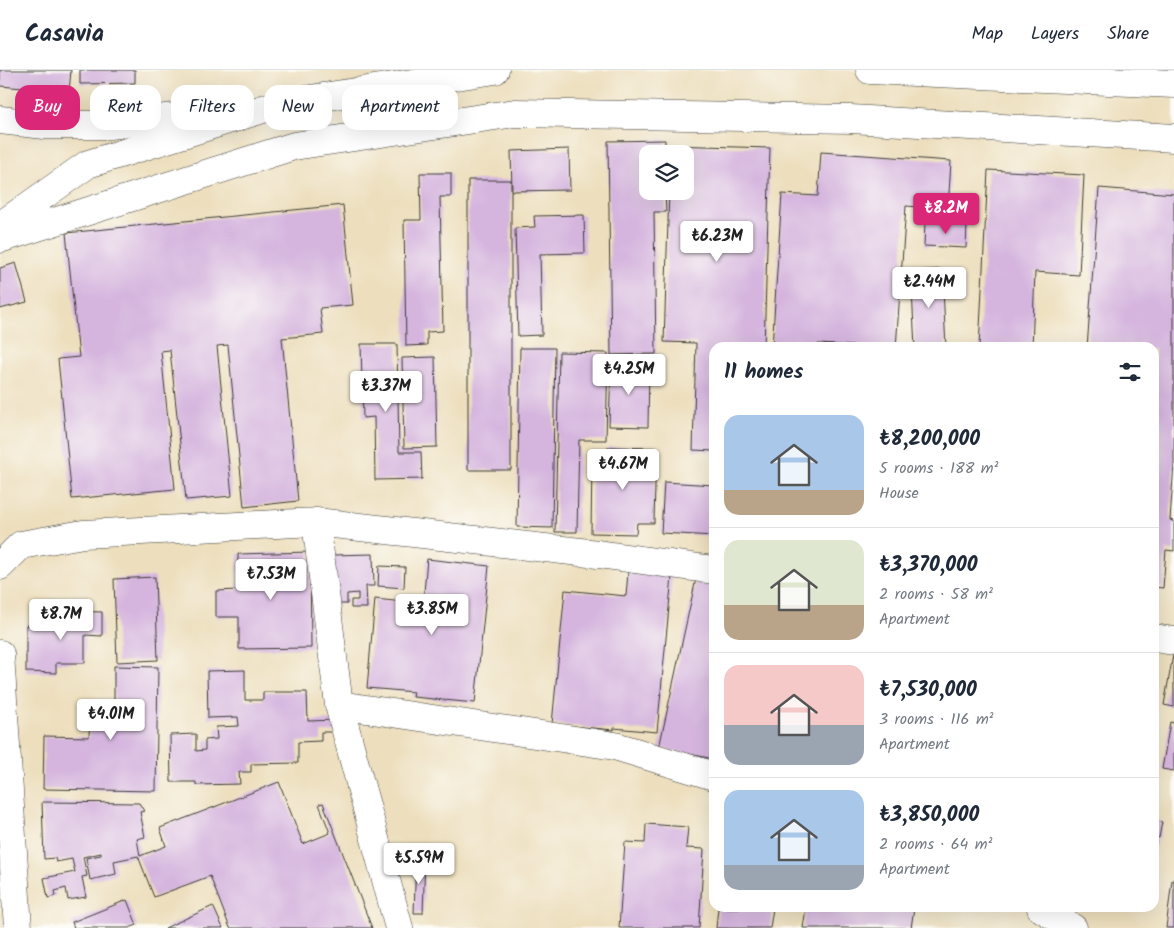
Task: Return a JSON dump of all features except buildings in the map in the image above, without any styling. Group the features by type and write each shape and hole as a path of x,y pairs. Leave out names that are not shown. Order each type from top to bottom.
{"street":[{"path":"332,96 495,70"},
{"path":"870,70 1174,84"},
{"path":"0,120 45,125 110,125 264,106"},
{"path":"0,226 88,164 264,109"},
{"path":"0,239 294,146 515,112 851,119 1174,138"},
{"path":"316,522 338,705 399,928"},
{"path":"0,566 21,545 83,534 316,522 598,554 709,569"},
{"path":"1159,639 1174,641"},
{"path":"0,654 18,928"},
{"path":"338,705 615,746 709,774"},
{"path":"1047,912 1073,928"}]}
